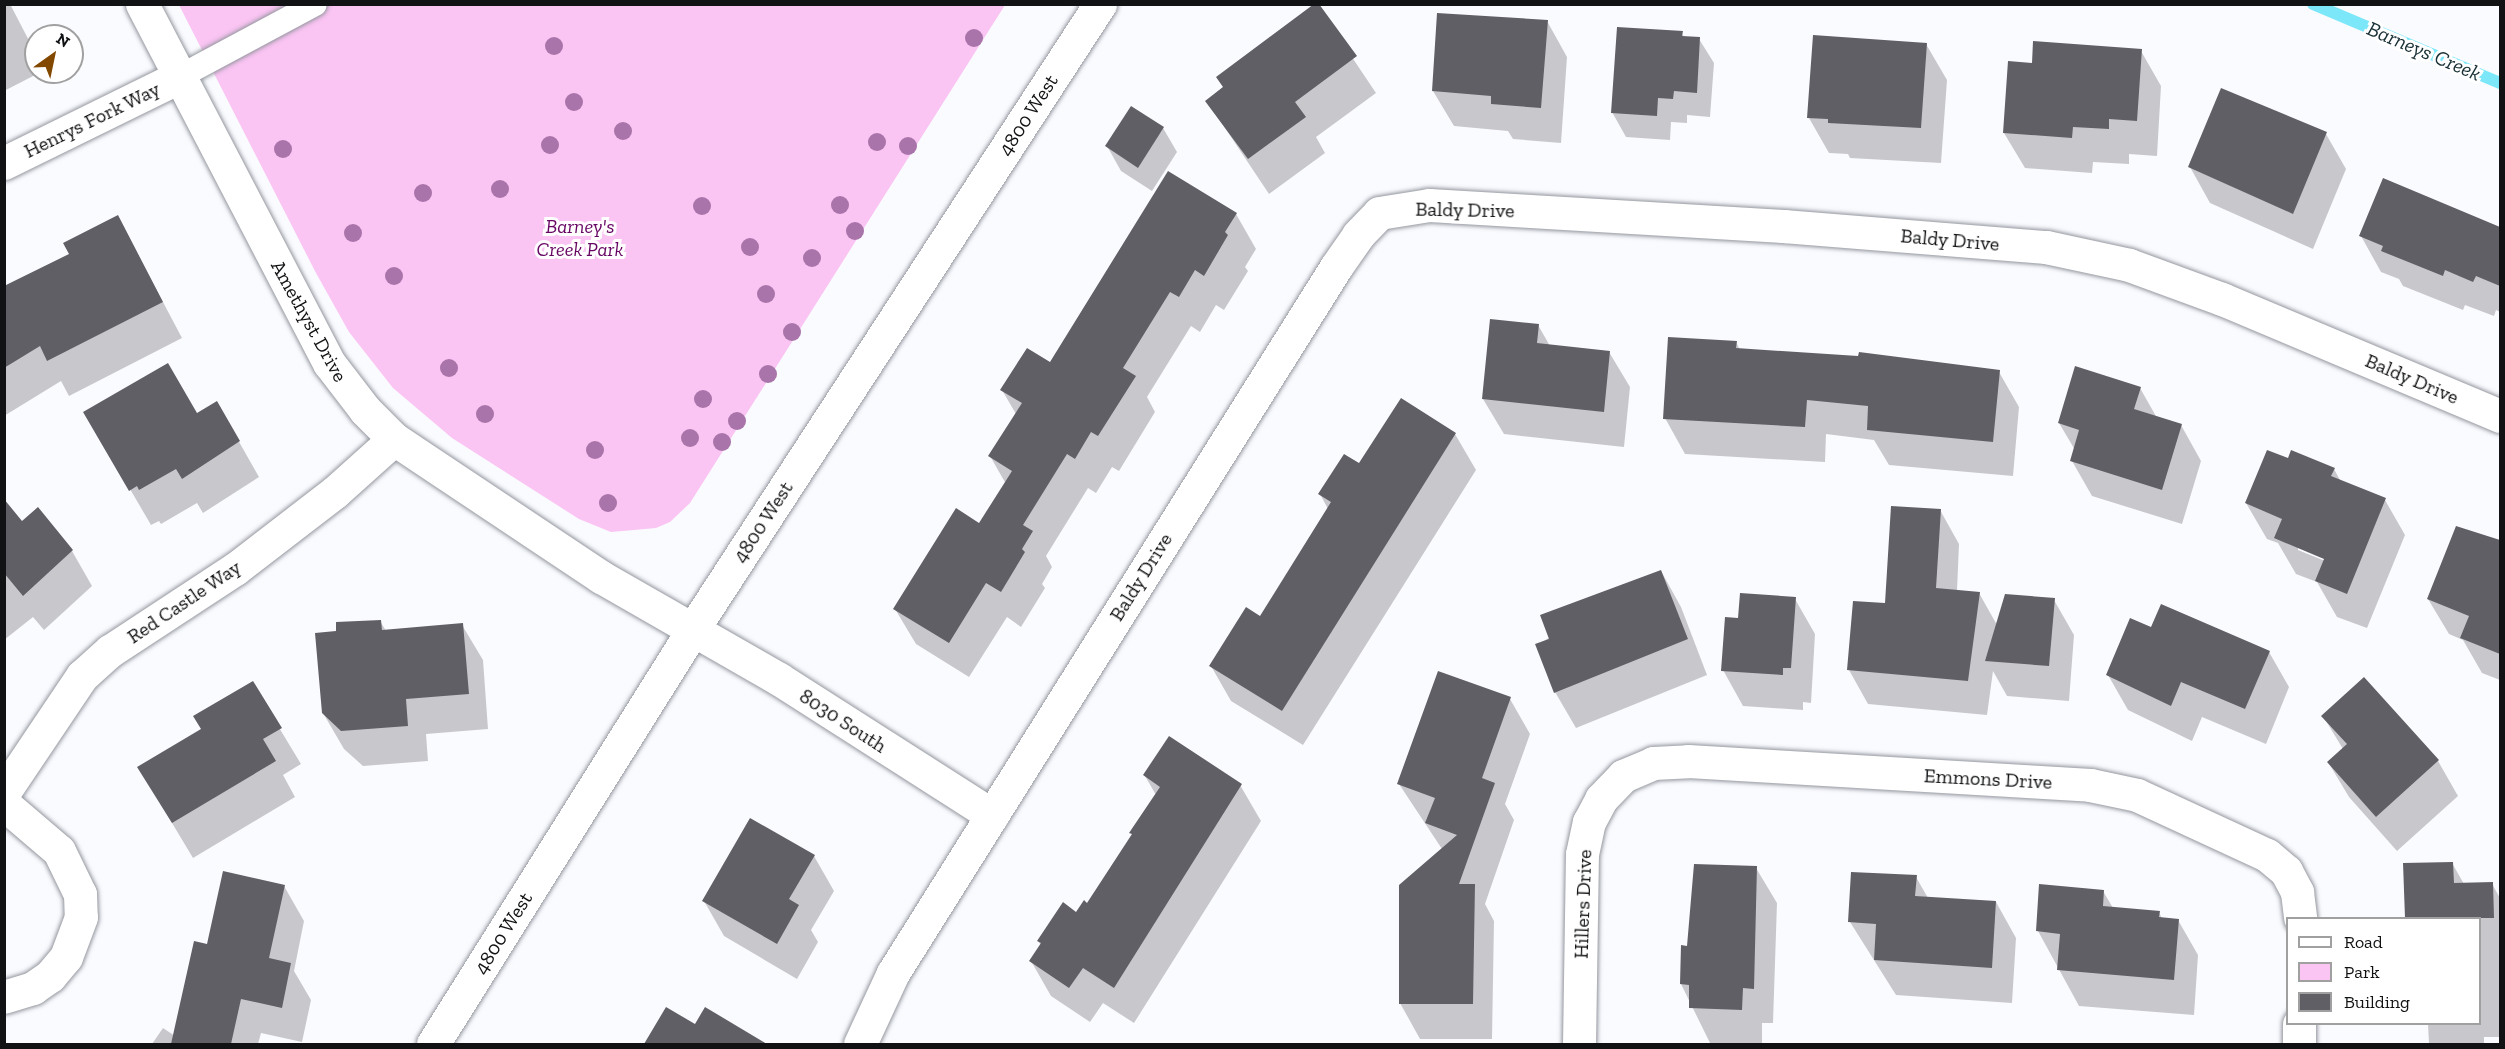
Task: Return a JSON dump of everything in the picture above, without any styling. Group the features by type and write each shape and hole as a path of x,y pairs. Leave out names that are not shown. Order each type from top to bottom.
{"street":[{"name":"Amethyst Drive","path":"142,4 329,363 365,411 394,439 601,577 693,629"},
{"name":"4800 West","path":"433,1044 693,629 1100,4"},
{"name":"Henrys Fork Way","path":"4,163 179,77"},
{"name":"Baldy Drive","path":"860,1044 893,973 1336,267 1358,235 1379,213 1428,205 1784,226 2046,248 2129,265 2222,299 2500,416"},
{"name":"Red Castle Way","path":"4,792 82,676 110,651 236,569 335,492 394,439"},
{"name":"8030 South","path":"693,629 992,815"},
{"name":"Emmons Drive","path":"1623,776 1653,763 1688,761 2090,785 2137,795 2267,855 2286,872 2297,892 2300,917"},
{"name":"Hillers Drive","path":"1579,1044 1582,854 1589,822 1601,799 1623,776"},
{"path":"4,804 59,851 80,894 81,917 66,957 50,976 33,987 4,997"},
{"path":"2299,1025 2299,1044"}],"lane":[{"path":"179,77 315,4"}],"green space":[{"name":"Barney's Creek Park","path":"179,5 1005,5 690,503 670,522 656,528 611,532 579,519 452,438 393,388 349,332 316,273"}],"building":[{"path":"1314,4 1319,4 1357,56 1295,102 1306,117 1248,159 1205,101 1223,87 1216,77"},
{"path":"1437,13 1548,20 1541,108 1491,104 1491,96 1432,91"},
{"path":"1617,27 1683,31 1682,36 1700,37 1697,93 1674,91 1673,99 1658,98 1657,116 1611,113"},
{"path":"1813,35 1927,43 1921,128 1828,123 1828,119 1807,118"},
{"path":"2033,41 2142,49 2137,121 2109,119 2109,129 2073,127 2072,138 2003,133 2008,61 2032,63"},
{"path":"2221,88 2327,132 2293,214 2188,167"},
{"path":"1131,106 1164,127 1138,168 1105,146"},
{"path":"1168,171 1237,213 1225,232 1228,235 1204,276 1195,270 1179,297 1170,292 1123,368 1136,376 1098,436 1091,432 1075,459 1067,454 1023,525 1033,531 1022,549 1025,552 1001,592 986,583 949,643 893,609 956,508 979,523 1012,471 988,456 1022,403 1000,390 1027,348 1050,362"},
{"path":"2383,178 2500,227 2500,286 2476,276 2473,282 2445,270 2443,276 2381,251 2383,246 2359,236"},
{"path":"118,215 163,302 47,361 40,346 4,368 4,286 69,254 63,243"},
{"path":"1490,319 1539,324 1537,343 1610,351 1604,412 1482,399"},
{"path":"1668,337 1737,341 1736,348 1858,356 1859,352 2000,370 1993,442 1867,430 1868,406 1807,400 1805,427 1663,419"},
{"path":"168,363 197,413 217,401 240,441 182,479 176,469 139,490 137,486 129,491 83,412"},
{"path":"2075,366 2141,387 2134,409 2182,424 2162,490 2070,461 2079,430 2058,423"},
{"path":"1401,398 1456,433 1282,711 1209,666 1246,607 1260,616 1331,502 1318,494 1344,454 1359,463"},
{"path":"2267,450 2288,458 2291,450 2335,468 2331,476 2386,498 2347,594 2315,581 2324,559 2274,538 2282,519 2245,503"},
{"path":"4,499 22,521 38,507 73,550 23,596 4,573"},
{"path":"1891,506 1941,509 1936,588 1980,592 1968,681 1847,670 1853,601 1885,603"},
{"path":"2456,526 2500,540 2500,654 2460,638 2469,616 2427,599"},
{"path":"1661,570 1688,639 1554,693 1535,644 1549,639 1540,615"},
{"path":"1740,593 1796,597 1791,668 1783,668 1783,675 1721,671 1725,617 1738,618"},
{"path":"2005,594 2055,598 2049,666 1985,661"},
{"path":"2161,604 2270,651 2245,709 2181,682 2171,706 2106,675 2130,618 2151,627"},
{"path":"381,620 382,630 463,623 469,694 406,699 408,726 341,731 322,713 315,633 336,631 336,622"},
{"path":"1438,671 1511,697 1482,778 1495,783 1459,884 1475,884 1473,1004 1399,1004 1399,885 1457,835 1425,823 1435,798 1397,784"},
{"path":"2364,677 2439,760 2376,817 2327,762 2347,744 2321,716"},
{"path":"253,681 282,728 263,739 276,761 172,823 137,767 201,729 193,716"},
{"path":"1169,736 1242,784 1114,988 1083,968 1069,988 1029,961 1041,943 1037,941 1063,902 1076,912 1084,900 1087,903 1132,834 1129,833 1160,787 1143,775"},
{"path":"750,818 815,855 789,899 799,905 777,944 702,901"},
{"path":"2453,862 2454,883 2493,882 2494,918 2405,917 2403,863"},
{"path":"1694,864 1757,866 1754,989 1743,988 1742,1010 1689,1008 1689,985 1680,984 1681,945 1687,946"},
{"path":"223,871 285,885 269,958 291,963 282,1008 241,999 231,1044 171,1044 194,941 207,944"},
{"path":"1851,872 1917,875 1915,896 1996,901 1992,968 1874,960 1876,924 1848,922"},
{"path":"2039,884 2104,890 2103,906 2160,911 2159,917 2179,919 2174,980 2057,970 2060,934 2036,931"},
{"path":"666,1007 695,1024 705,1007 767,1044 644,1044"}],"waterway":[{"name":"Barneys Creek","path":"2313,4 2500,83"}]}
